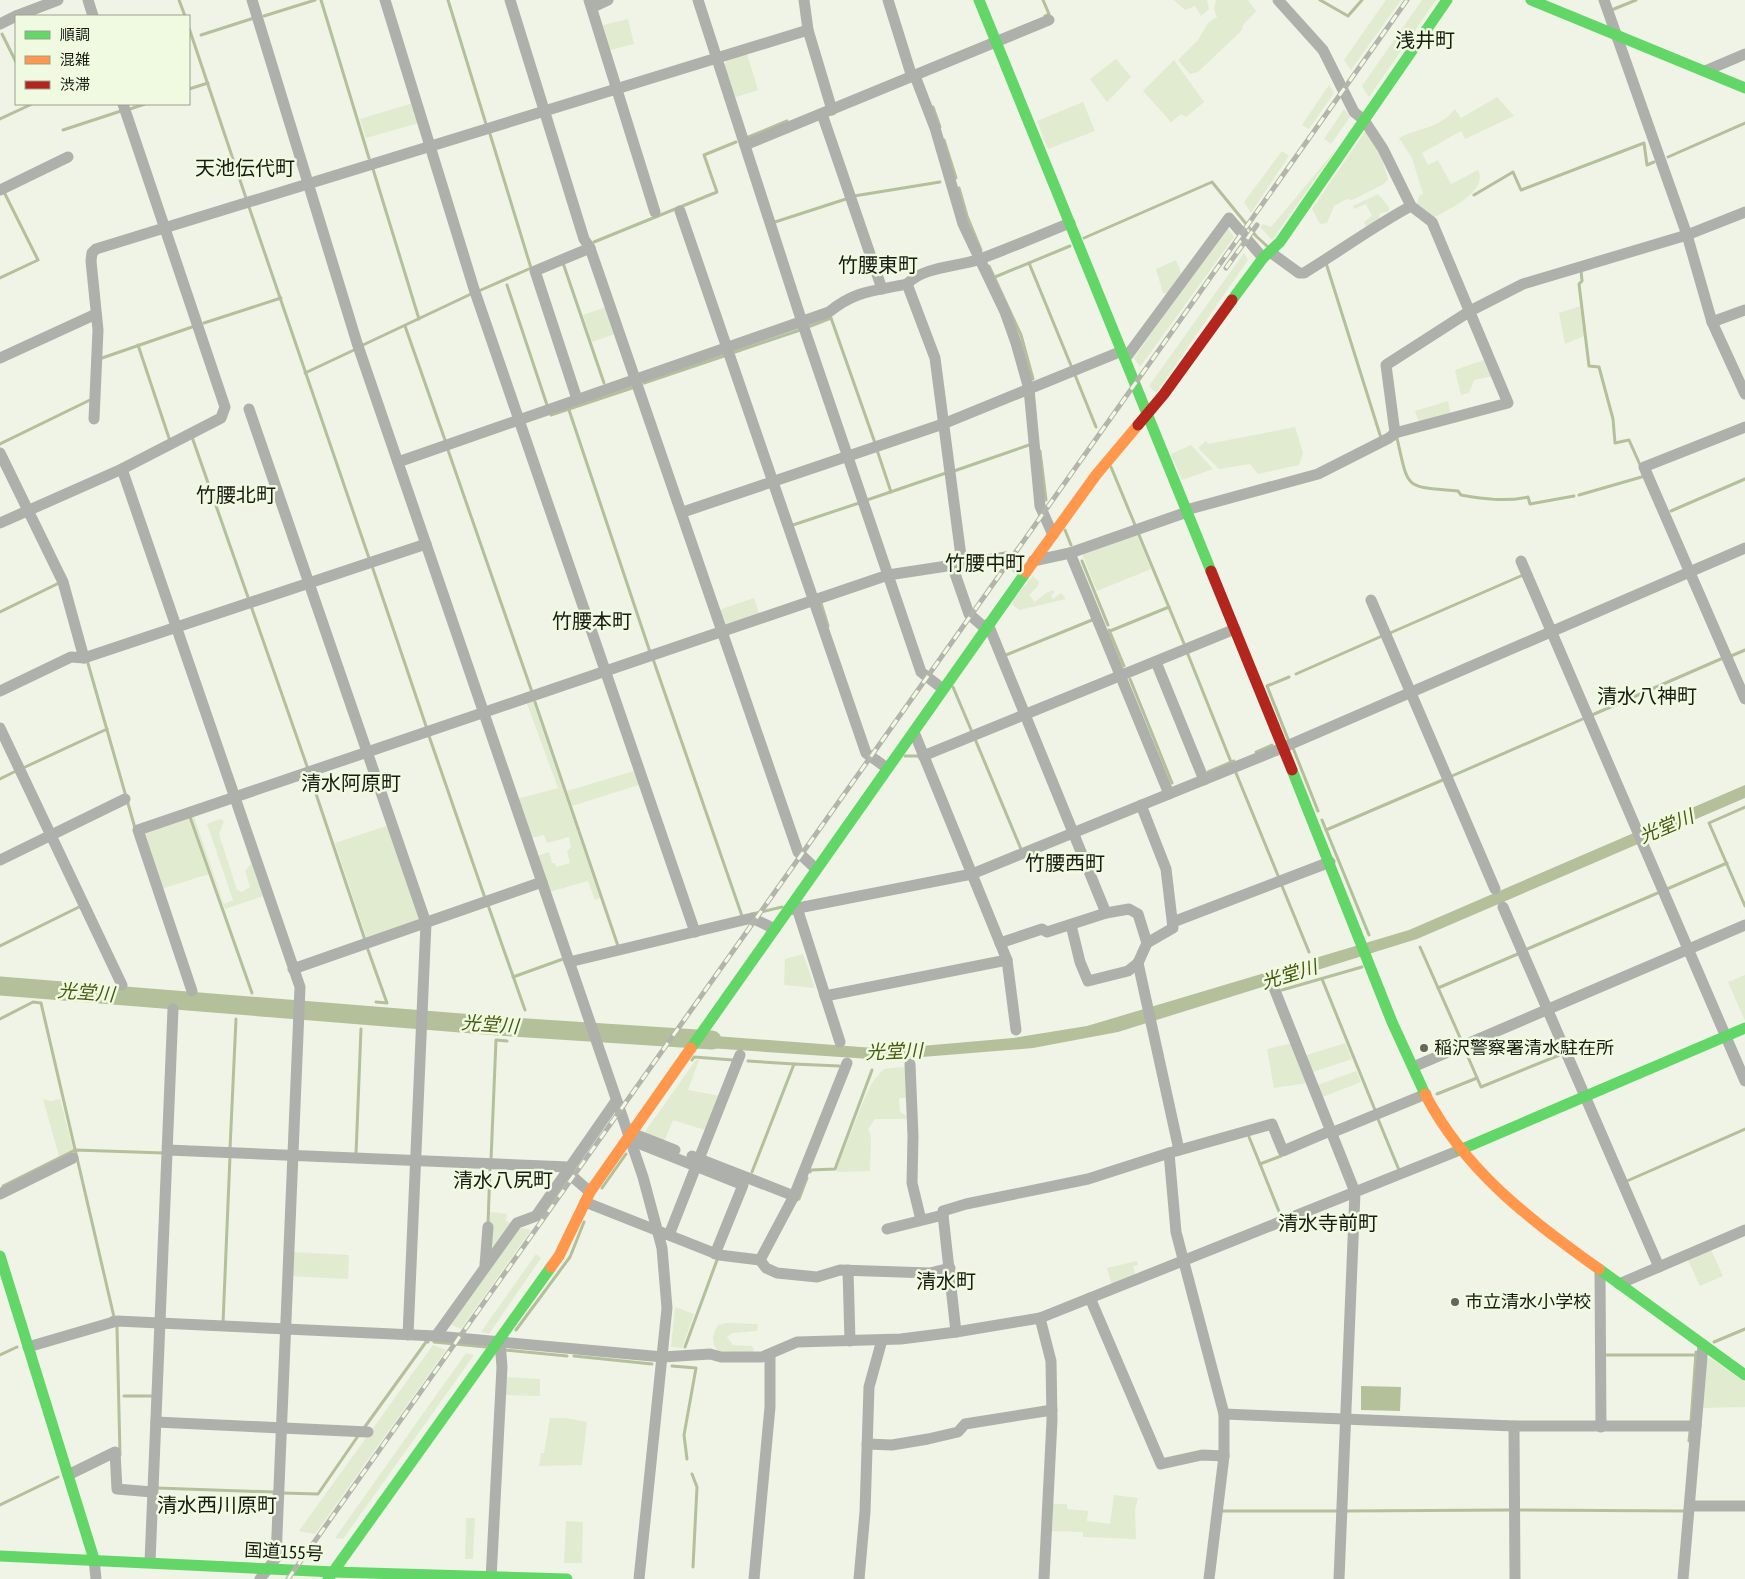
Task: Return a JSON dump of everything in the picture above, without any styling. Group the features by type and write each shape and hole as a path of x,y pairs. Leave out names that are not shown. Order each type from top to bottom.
{"main road":[{"path":"979,0 1368,959 1413,1068 1426,1094 1460,1150 1509,1202 1600,1271 1745,1375"},
{"path":"331,1575 500,1342 559,1256 588,1197 775,928 792,909 816,870 943,688 1108,458 1147,415 1267,255 1280,242 1447,0"},
{"path":"1531,0 1745,88"},
{"path":"1460,1150 1745,1028"},
{"path":"1,1263 94,1559"},
{"name":"国道155号","path":"0,1556 150,1562 331,1575 566,1579"}],"street":[{"path":"19,15 58,0"},
{"path":"88,0 93,15"},
{"path":"252,0 358,343 616,1102 631,1137 663,1234"},
{"path":"385,0 474,289 695,932"},
{"path":"510,0 584,239 590,248 637,379 798,852 816,870"},
{"path":"608,0 591,4 655,212"},
{"path":"698,0 802,322 921,672 943,688"},
{"path":"806,0 808,30 827,112 882,289"},
{"path":"888,0 914,76 935,128 963,224 978,259 1005,312 1029,389 1040,506 1052,535"},
{"path":"1033,561 1070,553 1186,511 1318,474 1389,438 1395,433 1508,403 1432,222 1411,206 1383,149 1364,120 1354,112 1322,50 1278,0"},
{"path":"1604,0 1687,234 1712,322 1745,394"},
{"path":"0,24 15,16"},
{"path":"744,145 1049,20"},
{"path":"94,419 98,330 91,261 92,253 96,249 808,30"},
{"path":"1705,72 1745,54"},
{"path":"0,523 122,469 221,418 224,413 225,407 123,105"},
{"path":"0,190 68,157"},
{"path":"683,512 943,424 1029,389 1124,355 1229,218 1267,255 1299,273 1304,273 1340,252 1381,223 1411,206"},
{"path":"680,211 866,754 887,768"},
{"path":"1395,433 1386,365 1470,311 1523,284 1687,234 1745,212"},
{"path":"398,462 802,322 829,312 842,302 862,292 908,284 912,279 929,272 978,259 1070,222"},
{"path":"578,400 534,272 590,248"},
{"path":"908,284 935,358 957,565 969,614 987,626 1026,714 1106,913"},
{"path":"1712,322 1745,310"},
{"path":"0,358 96,314"},
{"path":"249,409 426,923 408,1335"},
{"path":"1745,426 1644,466 1745,698"},
{"path":"0,453 63,582 84,658"},
{"path":"122,469 300,986 276,1558 260,1579"},
{"path":"0,691 71,657 84,658 426,544"},
{"path":"840,1042 825,996 792,909 972,874 1282,748 1745,548"},
{"path":"1070,553 1169,794"},
{"path":"192,991 138,830 888,575 1006,557 1024,574"},
{"path":"1521,561 1745,1081"},
{"path":"1371,600 1495,888"},
{"path":"924,756 1235,629"},
{"path":"1156,662 1204,780"},
{"path":"0,728 122,985"},
{"path":"914,732 1007,960 1016,1030"},
{"path":"0,860 125,799"},
{"path":"1071,926 1080,962 1088,981 1128,971 1138,962 1147,943 1173,928 1166,869 1141,805"},
{"path":"1172,922 1330,862"},
{"path":"293,969 542,882"},
{"path":"1503,907 1659,1267"},
{"path":"1000,943 1042,929 1047,932 1071,926 1106,913 1129,909 1138,914 1147,943"},
{"path":"569,962 752,918 775,928"},
{"path":"1413,1068 1745,925"},
{"path":"825,996 1007,960"},
{"path":"1138,962 1152,1024 1174,1151 1176,1232 1224,1414 1224,1456 1210,1579"},
{"path":"1274,988 1355,1192 1338,1579"},
{"path":"150,1562 173,1009"},
{"path":"638,1579 667,1308 662,1248 663,1234 698,1163 740,1055"},
{"path":"760,1260 794,1196 847,1063"},
{"path":"910,1064 913,1136 912,1183 920,1220"},
{"path":"956,1332 944,1211 966,1204 1088,1179 1174,1151 1272,1124 1283,1150 1426,1094"},
{"path":"436,1336 484,1265 517,1223 536,1216 616,1102"},
{"path":"631,1137 698,1163 794,1196"},
{"path":"168,1150 568,1169"},
{"path":"28,1347 117,1321 436,1336 663,1357 710,1354 721,1357 762,1357 797,1342 882,1340 956,1332 1040,1318 1152,1275 1184,1260 1460,1150"},
{"path":"0,1194 73,1158"},
{"path":"698,1163 743,1185 716,1254"},
{"path":"568,1169 588,1197 663,1234 716,1254 760,1260 766,1268 777,1274 817,1277 840,1270 930,1274 950,1268"},
{"path":"887,1229 943,1215"},
{"path":"484,1265 488,1227"},
{"path":"1619,1284 1745,1230"},
{"path":"848,1270 850,1341"},
{"path":"1600,1271 1601,1427"},
{"path":"1090,1298 1161,1464 1202,1455 1224,1456"},
{"path":"1040,1318 1051,1361 1052,1410 1044,1579"},
{"path":"859,1579 865,1512 869,1387 882,1340"},
{"path":"492,1577 502,1367 500,1342"},
{"path":"1684,1579 1703,1346"},
{"path":"754,1579 770,1407 770,1354"},
{"path":"867,1444 892,1445 928,1439 937,1435 958,1432 965,1424 1052,1410"},
{"path":"1224,1414 1514,1426 1696,1426"},
{"path":"156,1422 368,1432"},
{"path":"1514,1426 1515,1579"},
{"path":"68,1475 116,1452 117,1489 152,1492"},
{"path":"1690,1506 1745,1506"},
{"path":"94,1559 96,1579"}],"shaded area":[{"path":"1174,0 1207,0 1209,9 1201,16 1195,6 1185,10"},
{"path":"1216,0 1248,0 1256,11 1243,25 1242,30 1198,72 1190,74 1178,60 1198,40 1208,23 1217,17 1214,9"},
{"path":"1386,0 1401,0 1351,70 1344,60"},
{"path":"1422,0 1436,0 1369,97 1362,86"},
{"path":"628,19 634,44 610,50 603,25"},
{"path":"747,54 758,90 733,98 724,66 727,60"},
{"path":"1116,59 1131,77 1107,102 1090,79"},
{"path":"1174,60 1204,102 1186,117 1181,114 1171,122 1143,91"},
{"path":"1329,85 1334,93 1309,129 1302,125"},
{"path":"1497,97 1514,116 1465,139 1461,131 1422,153 1428,165 1438,160 1451,184 1478,170 1480,178 1473,192 1465,199 1433,218 1417,204 1419,196 1423,194 1412,158 1399,138 1436,124 1455,109 1461,118"},
{"path":"1083,102 1095,131 1048,149 1037,121"},
{"path":"413,103 419,123 366,138 360,119"},
{"path":"1344,109 1350,117 1331,144 1324,139"},
{"path":"1366,130 1379,150 1388,179 1384,184 1352,200 1347,199 1334,206 1327,223 1320,224 1312,209"},
{"path":"1338,147 1272,240 1260,227 1263,224 1271,227"},
{"path":"1282,151 1289,156 1251,213 1244,202"},
{"path":"1378,194 1389,207 1389,211 1379,214 1380,220 1366,227 1364,222 1372,216 1366,204 1354,209 1353,206"},
{"path":"1227,227 1234,237 1140,367 1134,358"},
{"path":"1244,253 1248,260 1156,393 1149,386"},
{"path":"1176,260 1183,278 1167,293 1163,293 1156,269"},
{"path":"609,306 618,333 592,342 583,315"},
{"path":"1580,306 1584,336 1565,344 1559,313"},
{"path":"1487,359 1493,376 1474,380 1469,393 1461,395 1455,370"},
{"path":"1448,401 1451,416 1423,421 1418,420 1415,411"},
{"path":"1295,427 1303,453 1299,465 1258,474 1250,464 1219,469 1198,448 1206,441 1208,444"},
{"path":"1191,445 1213,469 1182,480 1171,454"},
{"path":"1137,535 1151,569 1097,591 1082,554"},
{"path":"1033,576 1039,582 1029,595 1035,602 1053,590 1054,593 1051,596 1053,599 1061,593 1066,599 1019,610 1013,605 1013,600"},
{"path":"754,598 760,616 724,625 719,610"},
{"path":"532,699 600,898 595,900 588,881 549,892 537,856 549,852 552,863 555,863 556,867 570,863 567,852 571,847 569,837 547,843 544,835 531,838 517,799 558,788 526,701"},
{"path":"637,770 642,784 572,806 567,791"},
{"path":"231,802 266,895 225,909 191,815 193,814 224,904 233,900 207,824 220,819 224,821 219,834 237,890 242,892 250,887 245,871 251,864"},
{"path":"188,816 209,874 161,889 143,837 144,831"},
{"path":"389,825 421,919 367,939 335,843"},
{"path":"803,954 815,988 784,985 785,959"},
{"path":"1745,975 1745,1021 1728,982"},
{"path":"1292,1043 1308,1083 1274,1088 1267,1049"},
{"path":"1345,1043 1352,1059 1310,1073 1304,1056"},
{"path":"696,1060 699,1060 688,1090 721,1096 708,1131 673,1120 664,1142 644,1133"},
{"path":"903,1067 907,1072 907,1098 899,1098 900,1112 907,1116 906,1119 875,1119 868,1129 871,1136 870,1171 838,1172 836,1170 866,1095 874,1080 884,1069"},
{"path":"1356,1071 1361,1082 1320,1098 1315,1086"},
{"path":"43,1099 51,1101 60,1099 73,1149 59,1156"},
{"path":"490,1212 507,1214 506,1221 513,1223 492,1249 489,1249"},
{"path":"516,1227 531,1230 461,1329 450,1324"},
{"path":"1710,1248 1723,1276 1700,1286 1687,1258"},
{"path":"291,1252 349,1255 348,1279 290,1276"},
{"path":"536,1254 541,1258 489,1334 481,1332"},
{"path":"1137,1261 1138,1265 1133,1266 1136,1277 1112,1286 1107,1268"},
{"path":"675,1307 694,1314 682,1348 671,1347"},
{"path":"727,1323 758,1324 757,1331 732,1333 727,1337 733,1345 752,1346 754,1350 752,1353 718,1351 713,1341 714,1332 718,1325"},
{"path":"433,1345 446,1350 315,1534 299,1531"},
{"path":"466,1353 474,1355 343,1539 335,1538"},
{"path":"1710,1358 1745,1382 1745,1407 1702,1408 1706,1359"},
{"path":"503,1377 540,1379 540,1396 503,1395"},
{"path":"550,1418 565,1418 587,1422 582,1465 539,1466 541,1453 544,1453"},
{"path":"1114,1495 1138,1498 1135,1510 1136,1539 1083,1537 1083,1532 1052,1531 1053,1504 1067,1504 1067,1509 1088,1511 1087,1521 1110,1524"},
{"path":"466,1518 475,1518 473,1559 465,1559"},
{"path":"566,1521 583,1522 582,1563 564,1563"}],"water":[{"path":"1745,785 1745,798 1417,939 1118,1032 1033,1048 885,1060 694,1047 702,1035 887,1049 1013,1038 1087,1026 1409,930"},
{"path":"1361,1386 1401,1387 1400,1411 1361,1410"}],"waterway":[{"path":"179,0 185,15"},
{"path":"264,16 315,0"},
{"path":"321,0 369,158"},
{"path":"448,0 486,124"},
{"path":"1043,0 1049,14 1045,16"},
{"path":"1320,0 1348,16 1362,0"},
{"path":"1614,9 1636,0"},
{"path":"201,35 254,18"},
{"path":"190,31 246,198"},
{"path":"2,34 15,60"},
{"path":"190,89 208,83"},
{"path":"0,119 30,105"},
{"path":"130,109 142,105"},
{"path":"933,107 940,127"},
{"path":"63,130 121,111"},
{"path":"746,138 787,121"},
{"path":"1668,157 1745,123"},
{"path":"490,134 531,268"},
{"path":"944,140 956,178"},
{"path":"594,242 717,192 704,155 736,142"},
{"path":"1474,195 1513,172 1521,190 1644,143 1647,165 1654,162"},
{"path":"373,169 419,319"},
{"path":"854,196 940,182"},
{"path":"1084,238 1212,182 1256,236 1267,246"},
{"path":"959,188 967,216 981,250"},
{"path":"0,278 38,260 4,192"},
{"path":"775,222 846,199"},
{"path":"249,207 369,558"},
{"path":"995,277 1070,246"},
{"path":"563,263 604,383"},
{"path":"1029,263 1072,368"},
{"path":"1326,263 1381,438"},
{"path":"989,266 1021,335 1033,379"},
{"path":"481,290 531,268"},
{"path":"1581,270 1582,281 1579,284 1589,366 1599,367 1613,419 1615,443 1629,440 1641,467"},
{"path":"507,285 547,405"},
{"path":"363,345 471,294"},
{"path":"204,323 281,298"},
{"path":"808,327 831,318 875,443"},
{"path":"405,326 445,440"},
{"path":"102,358 192,327"},
{"path":"735,352 800,330"},
{"path":"138,345 170,441"},
{"path":"305,373 354,350"},
{"path":"644,383 724,356"},
{"path":"1075,375 1096,427"},
{"path":"551,415 635,387"},
{"path":"0,444 92,399"},
{"path":"569,410 650,652 648,652"},
{"path":"192,437 249,600"},
{"path":"1395,439 1397,438 1407,477 1418,486 1458,491 1461,495 1486,499 1503,500 1528,497 1530,504 1574,496"},
{"path":"954,471 1029,445"},
{"path":"448,450 532,692"},
{"path":"877,450 891,492"},
{"path":"1040,451 1046,500"},
{"path":"1111,467 1135,525"},
{"path":"867,500 946,473"},
{"path":"1579,495 1645,476"},
{"path":"1671,511 1745,479"},
{"path":"793,525 859,503"},
{"path":"1065,530 1071,545"},
{"path":"1139,535 1185,646"},
{"path":"1082,561 1108,625"},
{"path":"372,566 426,726"},
{"path":"1390,633 1523,575 1524,577"},
{"path":"0,612 59,583"},
{"path":"821,603 828,626"},
{"path":"251,606 308,769"},
{"path":"1110,631 1169,607"},
{"path":"1006,655 1092,620"},
{"path":"1109,630 1124,666"},
{"path":"1296,674 1382,636"},
{"path":"1731,656 1745,650"},
{"path":"1187,652 1231,762"},
{"path":"1592,715 1723,658"},
{"path":"653,659 742,916"},
{"path":"87,660 135,828"},
{"path":"1288,739 1267,686 1289,677"},
{"path":"1130,679 1172,783"},
{"path":"953,687 972,732"},
{"path":"535,702 618,946"},
{"path":"1452,776 1585,718"},
{"path":"23,768 107,729"},
{"path":"429,736 485,898"},
{"path":"975,739 1021,849"},
{"path":"1256,752 1272,745"},
{"path":"1293,748 1318,811"},
{"path":"905,756 918,756"},
{"path":"1208,772 1234,761"},
{"path":"0,779 16,771"},
{"path":"1236,773 1279,878"},
{"path":"310,776 365,940"},
{"path":"1326,830 1445,779"},
{"path":"1745,807 1709,823 1745,906"},
{"path":"190,817 252,993"},
{"path":"1322,820 1369,935"},
{"path":"1667,889 1727,863"},
{"path":"1282,886 1309,952"},
{"path":"1525,950 1660,892"},
{"path":"488,905 525,1010"},
{"path":"0,946 81,906"},
{"path":"752,914 782,907"},
{"path":"367,947 387,1003 376,1002"},
{"path":"1420,947 1462,1042"},
{"path":"1438,988 1520,953"},
{"path":"513,977 563,959"},
{"path":"1282,990 1362,967"},
{"path":"1322,979 1375,1110"},
{"name":"光堂川","path":"0,986 498,1026 712,1040"},
{"name":"光堂川","path":"127,988 132,998"},
{"name":"光堂川","path":"255,1001 257,1007"},
{"path":"0,1019 33,1002 41,1003 114,1317 111,1318"},
{"name":"光堂川","path":"236,1006 236,1011"},
{"name":"光堂川","path":"376,1010 376,1017"},
{"name":"光堂川","path":"361,1015 361,1021"},
{"path":"230,1149 236,1019"},
{"name":"光堂川","path":"528,1029 529,1022"},
{"name":"光堂川","path":"507,1032 508,1027"},
{"path":"356,1154 361,1029"},
{"path":"491,1160 496,1040 507,1041"},
{"path":"1465,1050 1481,1087 1562,1054"},
{"path":"692,1060 694,1057 733,1060"},
{"path":"748,1061 794,1064"},
{"path":"752,1172 794,1064 839,1066"},
{"path":"810,1172 811,1170 835,1169 872,1070"},
{"path":"1437,1094 1477,1078"},
{"path":"1378,1119 1399,1170"},
{"path":"1627,1181 1745,1129"},
{"path":"1249,1137 1260,1164"},
{"path":"3,1186 75,1150 164,1153"},
{"path":"602,1188 626,1154"},
{"path":"223,1323 230,1156"},
{"path":"1280,1214 1260,1164 1281,1156"},
{"path":"488,1224 490,1168"},
{"path":"797,1200 807,1178"},
{"path":"516,1330 570,1257 584,1222"},
{"path":"685,1347 717,1260"},
{"path":"117,1327 120,1455"},
{"path":"1714,1342 1745,1329"},
{"path":"364,1428 426,1342 428,1342"},
{"path":"434,1342 486,1347"},
{"path":"0,1355 17,1347"},
{"path":"505,1350 567,1356"},
{"path":"1691,1421 1696,1352"},
{"path":"1605,1355 1696,1355"},
{"path":"574,1356 652,1364"},
{"path":"672,1366 696,1368 684,1435 687,1459"},
{"path":"124,1396 154,1396"},
{"path":"1689,1441 1690,1432"},
{"path":"282,1493 318,1494 358,1436"},
{"path":"692,1474 697,1487 693,1567"},
{"path":"0,1505 58,1477"},
{"path":"157,1488 274,1492 274,1494"},
{"path":"1346,1511 1511,1510"},
{"path":"1518,1510 1683,1511"},
{"path":"1223,1511 1337,1511"}],"railway":[{"path":"288,1579 1407,0"},
{"path":"1226,268 1257,225"}],"traffic: fast":[{"path":"979,0 1211,571"},
{"path":"1232,300 1263,258 1280,242 1447,0"},
{"path":"1531,0 1745,88"},
{"path":"691,1048 1026,572"},
{"path":"1292,770 1392,1022 1425,1094"},
{"path":"1460,1150 1745,1028"},
{"path":"0,1256 94,1559"},
{"path":"328,1579 551,1267"},
{"path":"1599,1269 1745,1375"},
{"path":"0,1556 334,1572 567,1579"}],"traffic: slow":[{"path":"1026,572 1096,475 1138,425"},
{"path":"551,1267 559,1256 590,1192 691,1048"},
{"path":"1425,1094 1441,1122 1479,1170 1501,1192 1548,1232 1599,1269"}],"traffic: jam":[{"path":"1138,425 1164,394 1232,300"},
{"path":"1211,571 1292,770"}],"place":[{"name":"稲沢警察署清水駐在所","path":"1424,1048"},
{"name":"市立清水小学校","path":"1455,1302"}],"district":[{"name":"浅井町","path":"1425,40"},
{"name":"天池伝代町","path":"245,168"},
{"name":"竹腰東町","path":"878,265"},
{"name":"竹腰北町","path":"236,495"},
{"name":"竹腰中町","path":"985,563"},
{"name":"竹腰本町","path":"592,621"},
{"name":"清水八神町","path":"1647,696"},
{"name":"清水阿原町","path":"351,783"},
{"name":"竹腰西町","path":"1065,863"},
{"name":"清水八尻町","path":"503,1180"},
{"name":"清水寺前町","path":"1328,1223"},
{"name":"清水町","path":"946,1281"},
{"name":"清水西川原町","path":"217,1505"}]}
